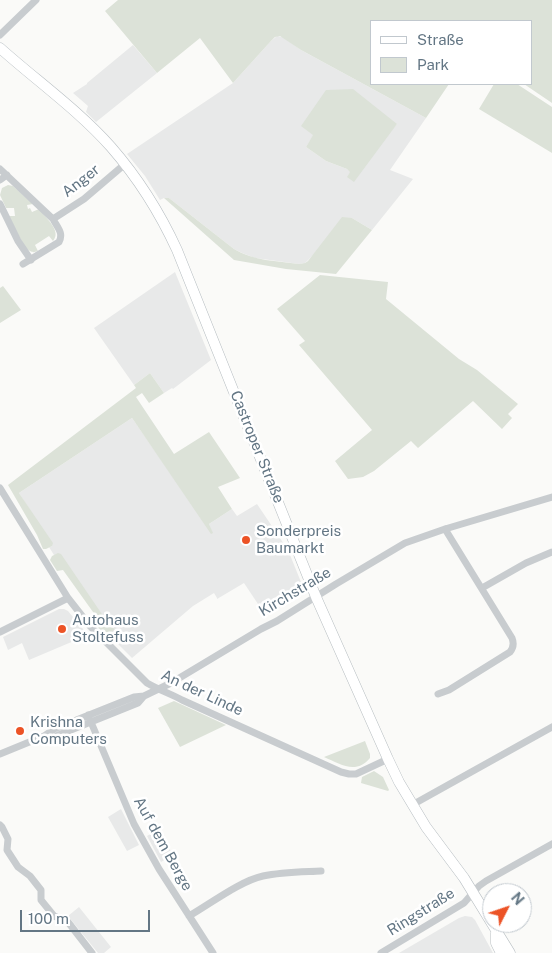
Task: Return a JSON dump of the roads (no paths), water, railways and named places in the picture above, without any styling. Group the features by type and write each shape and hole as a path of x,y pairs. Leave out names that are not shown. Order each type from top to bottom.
{"main road":[{"name":"Castroper Straße","path":"0,48 87,123 108,144 125,164 157,209 177,250 316,597 388,759 412,805 464,878 482,908"},
{"name":"Castroper Straße","path":"496,933 496,943 501,953"},
{"name":"Castroper Straße","path":"497,933 510,953"}],"street":[{"path":"0,35 36,0"},
{"name":"Anger","path":"52,219 84,199 125,164"},
{"path":"0,168 45,211 61,233 59,242 23,264"},
{"path":"0,180 7,175"},
{"path":"0,204 18,241 31,260"},
{"name":"An der Linde","path":"0,488 68,598 90,626 147,683 158,690 349,774 356,774 388,759"},
{"name":"Kirchstraße","path":"0,754 44,736 56,736 89,719 138,703 144,696 171,684 398,546 445,529 551,499"},
{"path":"438,694 449,690 510,652 514,642 445,529"},
{"path":"482,588 552,552"},
{"path":"0,632 68,598"},
{"name":"Auf dem Berge","path":"89,719 134,824 159,869 213,953"},
{"path":"412,805 552,728"},
{"path":"0,825 8,839 7,850 18,867 30,876 41,890 41,900 54,916 68,922 92,953"},
{"name":"Ringstraße","path":"381,953 464,903 486,881 552,844"},
{"path":"189,916 246,882 263,876 321,871"}],"place":[{"name":"Sonderpreis Baumarkt","path":"246,540"},
{"name":"Autohaus Stoltefuss","path":"62,629"},
{"name":"Krishna Computers","path":"20,731"}]}
